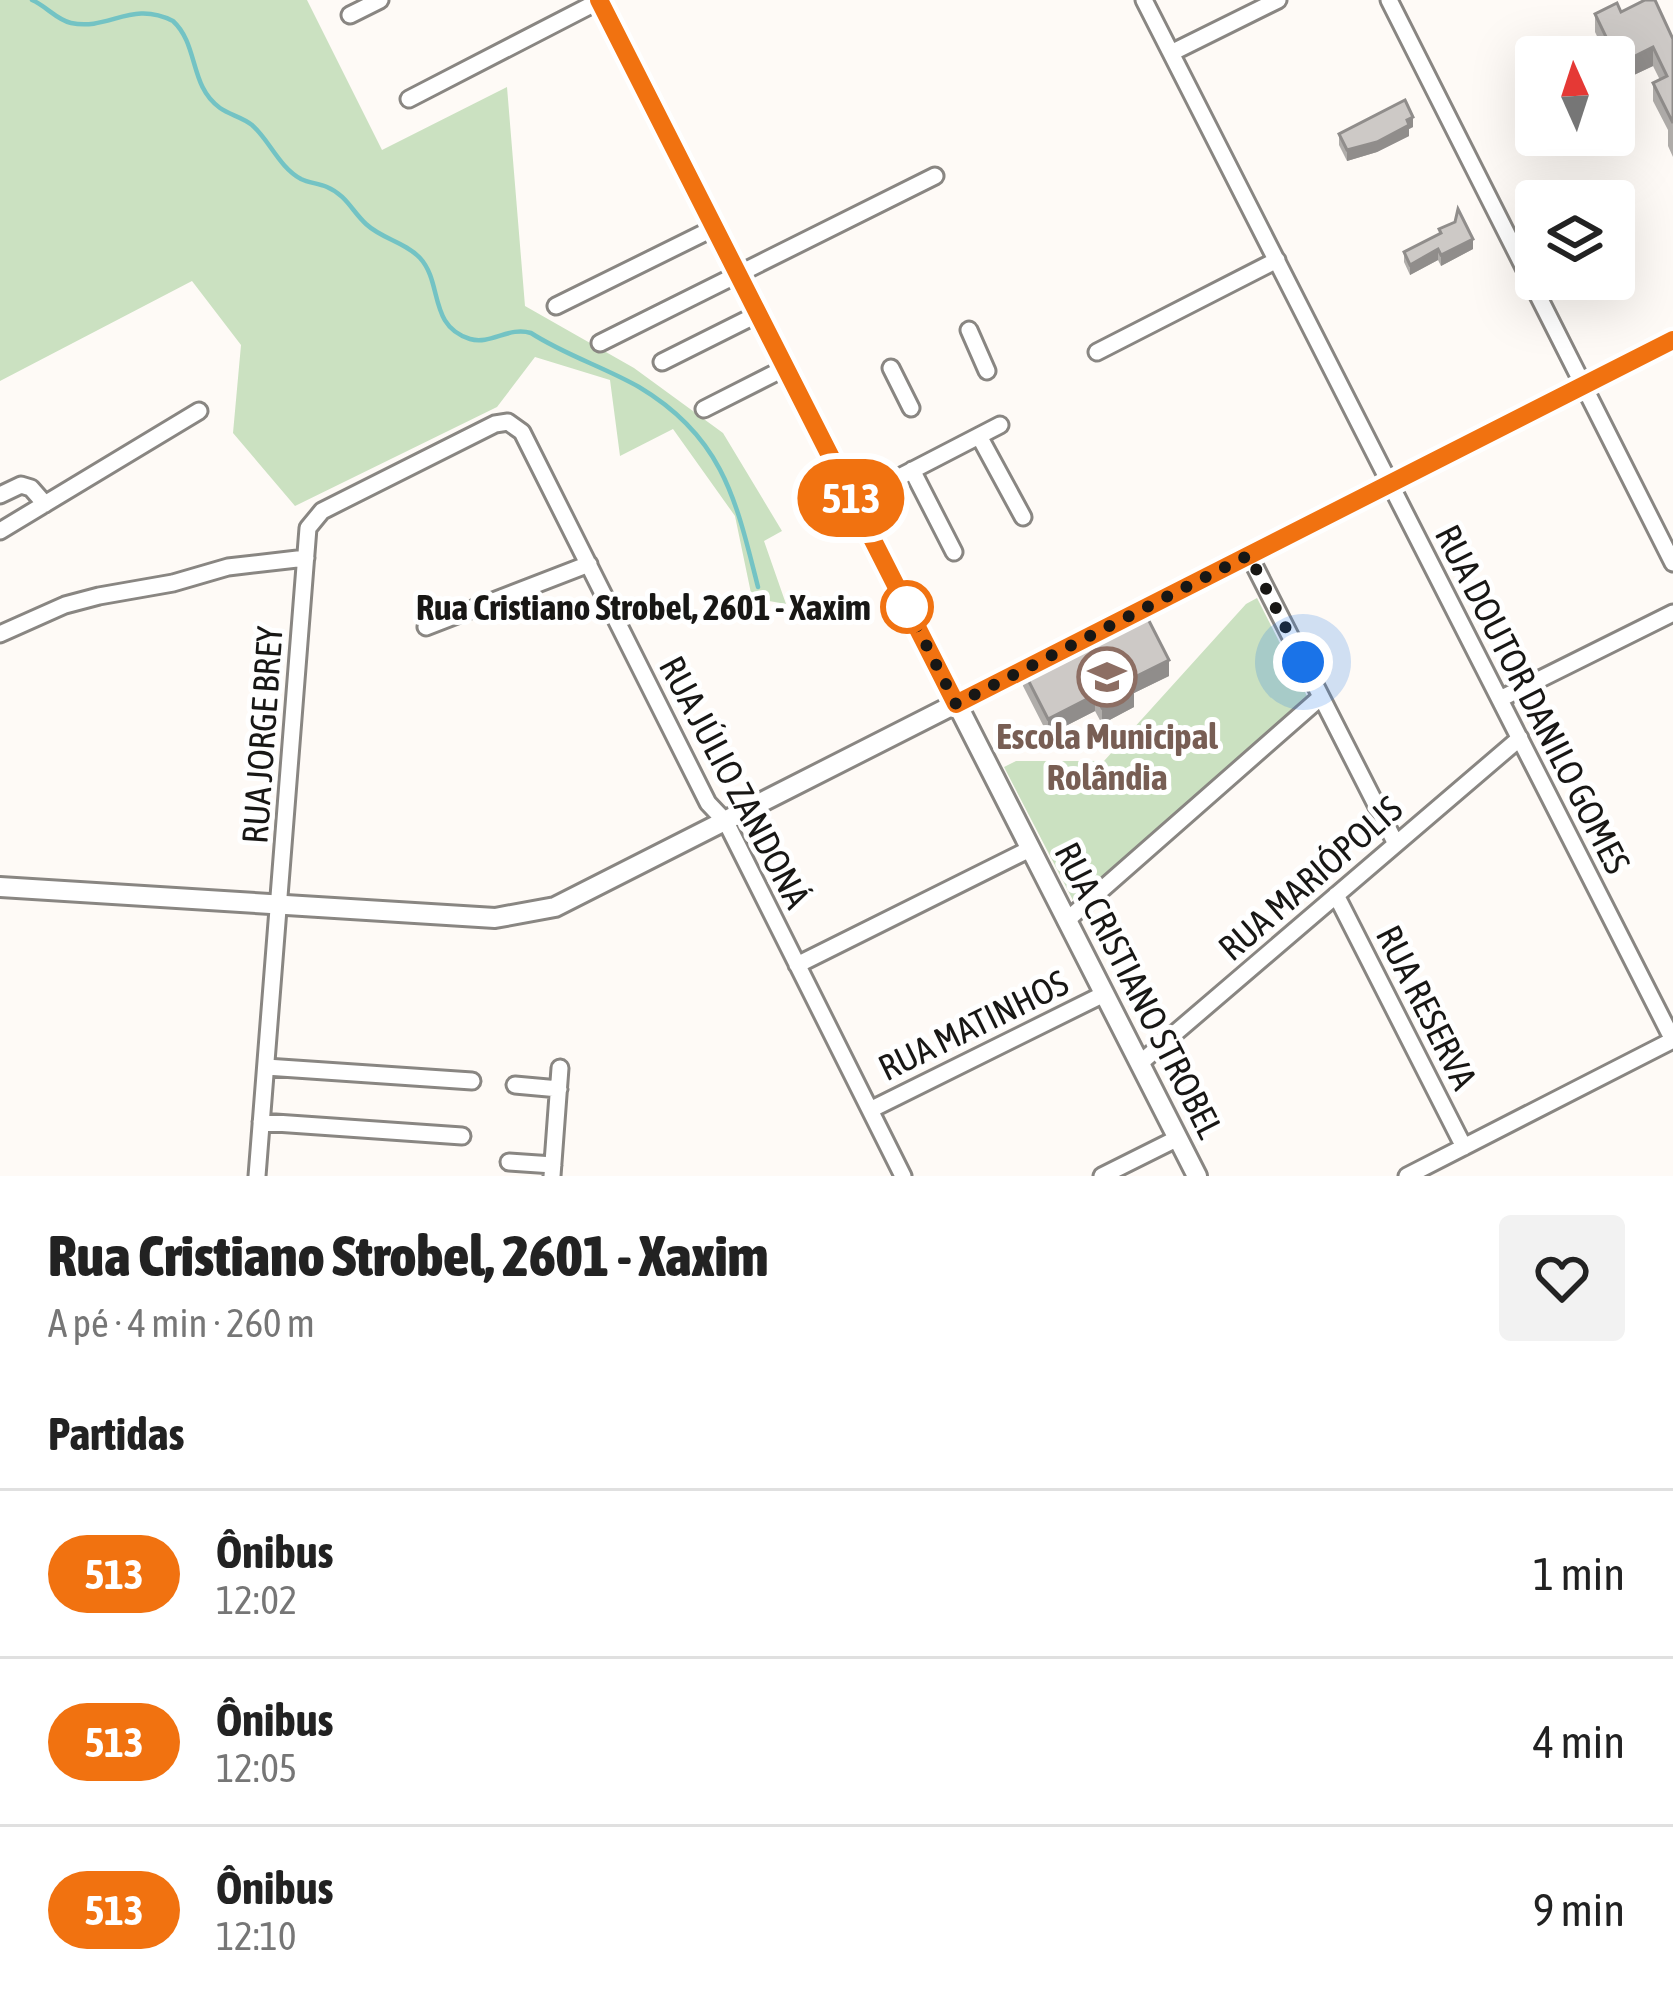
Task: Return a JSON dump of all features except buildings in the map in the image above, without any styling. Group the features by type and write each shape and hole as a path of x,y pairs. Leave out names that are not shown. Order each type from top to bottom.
{"main road":[{"name":"RUA CRISTIANO STROBEL","path":"599,0 1197,1176"},
{"path":"0,887 495,918 536,913 572,900 1673,340"}],"street":[{"path":"350,15 380,0"},
{"path":"409,99 599,0"},
{"name":"RUA DOUTOR DANILO GOMES","path":"1144,0 1673,1040"},
{"path":"1171,53 1278,0"},
{"path":"1389,0 1673,563"},
{"path":"600,343 935,176"},
{"path":"556,307 714,228"},
{"path":"1097,352 1277,260"},
{"path":"662,362 758,314"},
{"path":"969,330 987,371"},
{"path":"704,409 785,368"},
{"path":"891,368 911,408"},
{"path":"0,531 199,411"},
{"name":"RUA JORGE BREY","path":"257,1176 308,528 316,515 495,424 508,422"},
{"name":"RUA JÚLIO ZANDONÁ","path":"508,422 522,432 708,803 726,822 902,1176"},
{"path":"853,501 1000,425"},
{"path":"979,436 1023,517"},
{"path":"912,470 954,552"},
{"path":"0,495 21,485 31,488 45,504"},
{"path":"1249,555 1396,844"},
{"path":"0,634 64,605 99,596 173,583 227,567 306,558"},
{"path":"426,627 589,564"},
{"path":"1500,699 1673,613"},
{"path":"1066,921 1322,698"},
{"name":"RUA MARIÓPOLIS","path":"1139,1064 1520,738"},
{"path":"797,964 1030,849"},
{"name":"RUA RESERVA","path":"1336,895 1464,1147"},
{"name":"RUA MATINHOS","path":"869,1110 1104,994"},
{"path":"1407,1176 1673,1040"},
{"path":"266,1067 472,1081"},
{"path":"508,1162 552,1170 560,1068"},
{"path":"515,1085 559,1088"},
{"path":"261,1122 462,1136"},
{"path":"1102,1176 1178,1138"}],"green space":[{"path":"0,0 307,0 382,150 507,87 525,306 634,368 723,433 782,531 764,541 786,604 752,598 735,516 673,429 620,456 610,380 535,357 497,407 295,506 233,433 241,345 192,281 0,381"},
{"path":"1257,598 1308,698 1076,906 1004,767 1016,761 1104,761 1246,604"}],"waterway":[{"path":"32,0 71,23 145,14 173,21 187,42 210,99 252,125 293,174 334,190 372,229 420,258 442,314 457,333 478,340 531,333 667,406 690,427 722,473 758,587"}],"bus line":[{"name":"513","path":"599,0 956,704 1673,340"}],"place":[{"name":"Rua Cristiano Strobel, 2601 - Xaxim","path":"907,607"},
{"name":"Escola Municipal Rolândia","path":"1107,677"}],"route":[{"path":"907,607 956,704 1249,555 1303,662"}]}
